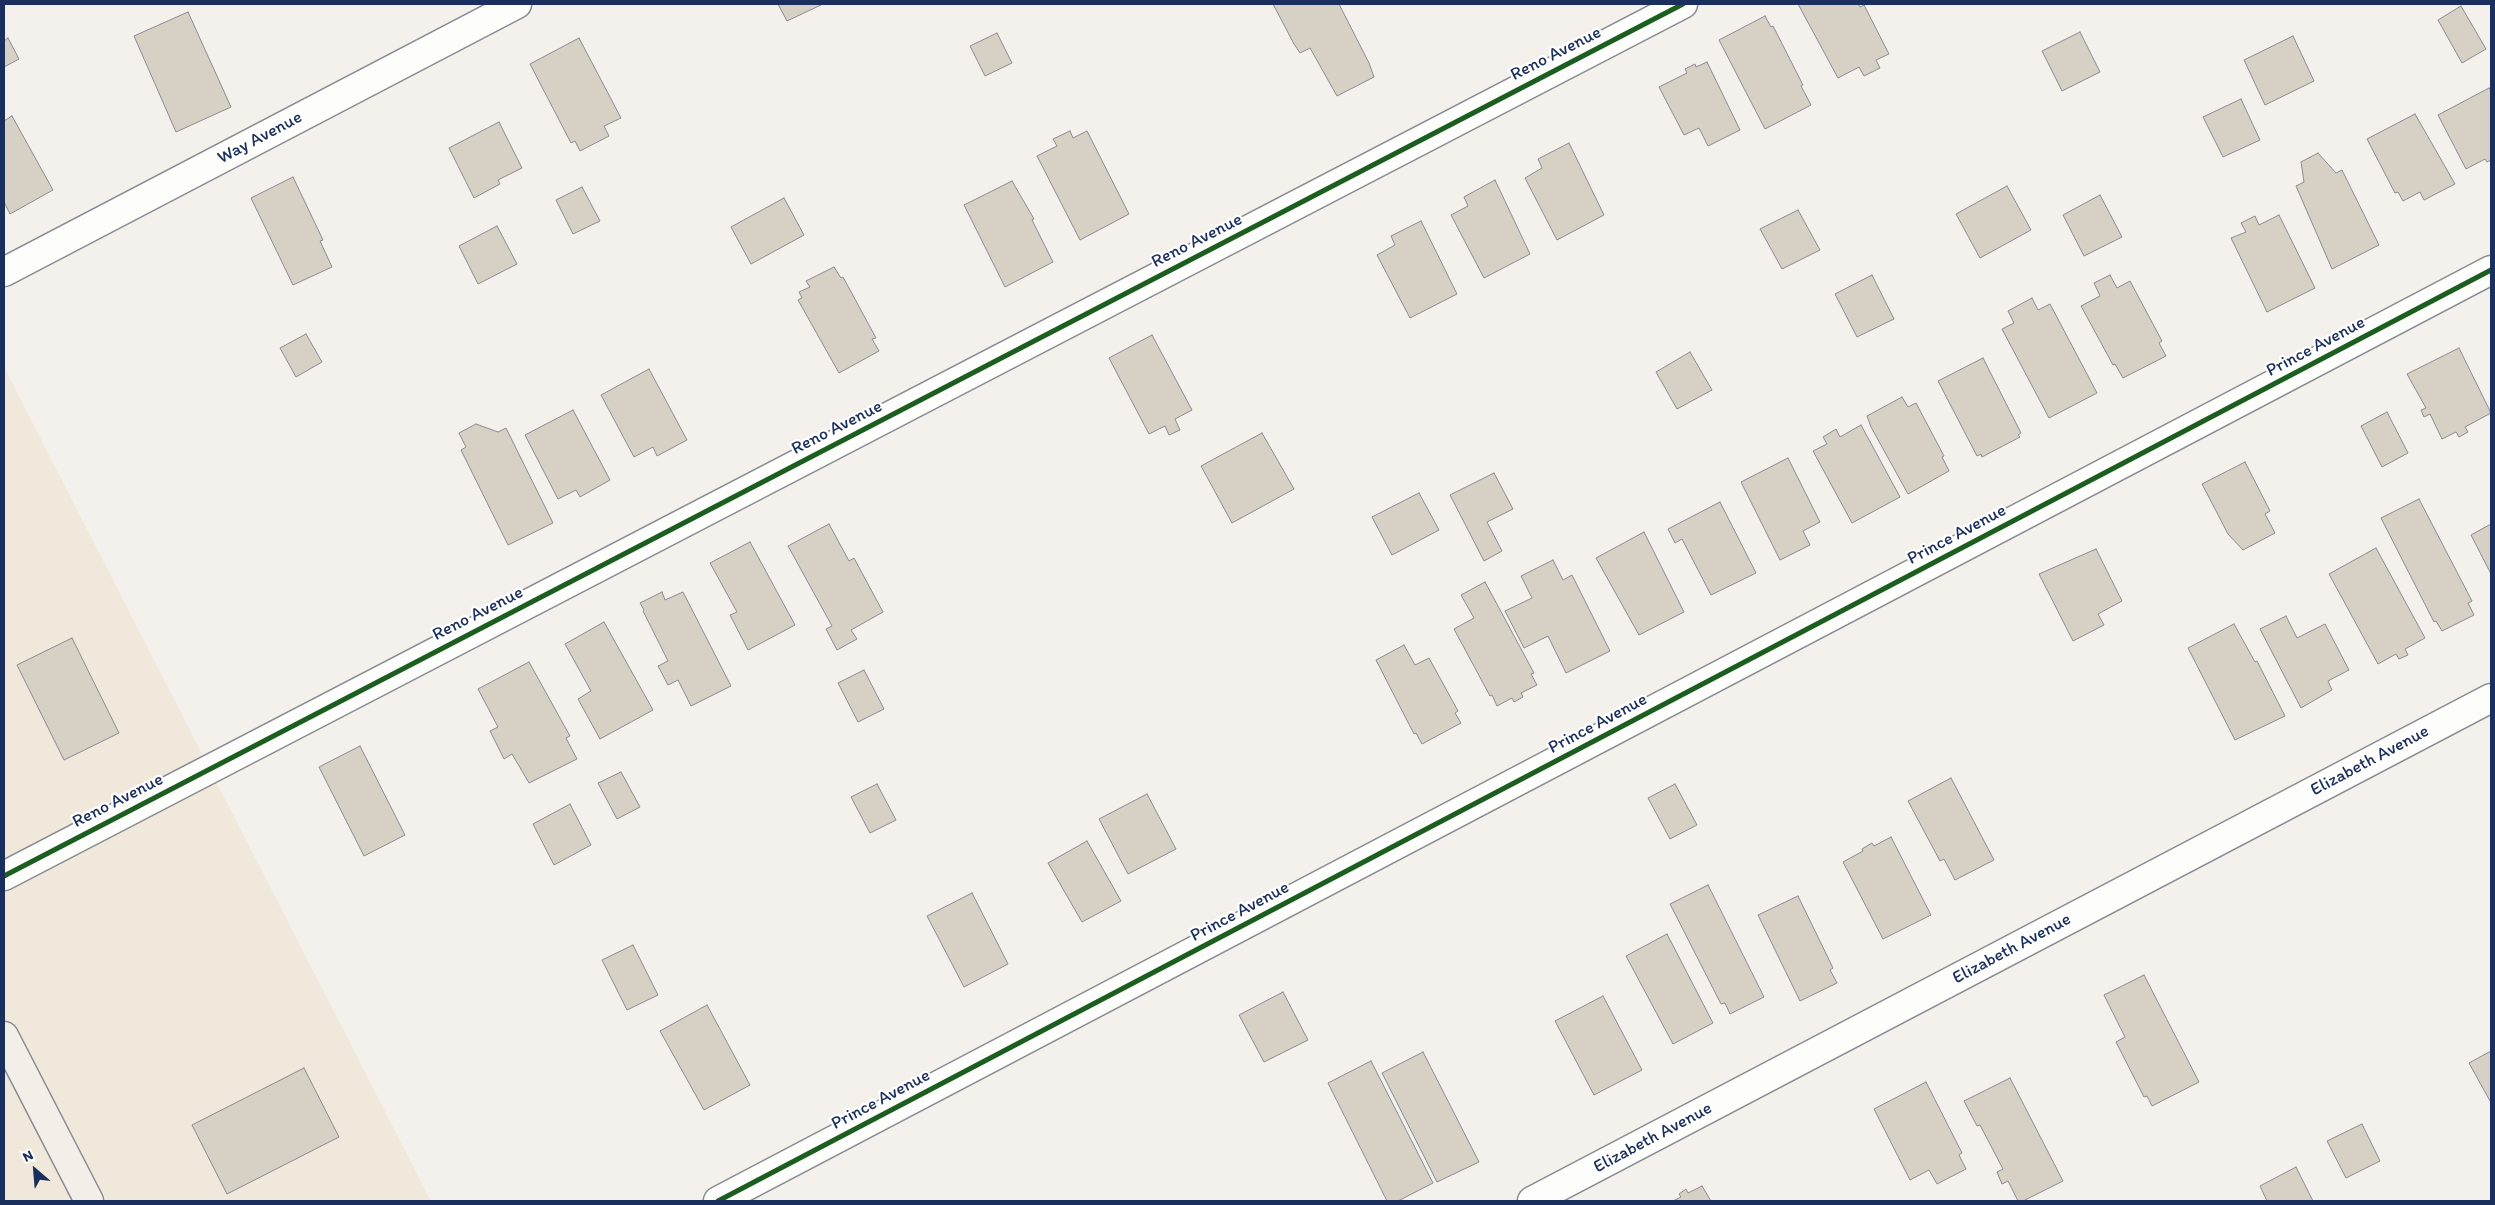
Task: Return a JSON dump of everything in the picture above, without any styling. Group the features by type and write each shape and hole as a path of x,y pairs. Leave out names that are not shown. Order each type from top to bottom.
{"main road":[{"path":"4,1036 89,1201"}],"street":[{"name":"Way Avenue","path":"4,272 517,4"},
{"name":"Reno Avenue","path":"4,876 1683,4"},
{"name":"Prince Avenue","path":"718,1201 2491,270"},
{"name":"Elizabeth Avenue","path":"1532,1201 2491,698"}],"shaded area":[{"path":"4,367 431,1201 4,1201"}],"building":[{"path":"778,4 823,4 787,21"},
{"path":"1273,4 1339,4 1369,63 1374,77 1337,96 1310,48 1300,53"},
{"path":"1798,4 1858,4 1860,7 1864,5 1889,54 1876,60 1880,68 1864,76 1859,67 1838,78"},
{"path":"2461,6 2486,49 2462,63 2438,20"},
{"path":"188,12 231,107 176,132 134,36"},
{"path":"1765,16 1771,27 1773,26 1811,105 1765,129 1719,40"},
{"path":"2080,32 2100,72 2062,91 2042,51"},
{"path":"997,33 1012,63 985,76 970,46"},
{"path":"2293,36 2314,81 2265,105 2244,60"},
{"path":"8,38 19,59 4,67 4,41"},
{"path":"579,38 621,118 604,126 609,136 580,151 575,141 571,143 530,64"},
{"path":"1707,62 1740,130 1708,146 1699,128 1684,135 1659,87 1687,73 1685,69 1695,64 1696,67"},
{"path":"2489,88 2491,91 2491,160 2487,162 2485,159 2466,169 2438,115"},
{"path":"2241,99 2260,140 2223,157 2203,117"},
{"path":"2415,114 2455,184 2424,200 2420,192 2403,201 2398,192 2395,193 2367,139"},
{"path":"12,116 53,190 10,214 4,202 4,121"},
{"path":"499,122 522,168 498,180 500,184 474,198 449,148"},
{"path":"1070,131 1073,138 1087,131 1129,214 1080,240 1037,156 1057,146 1053,139"},
{"path":"1569,143 1604,215 1557,240 1525,178 1542,168 1538,159"},
{"path":"2318,153 2336,173 2342,170 2379,245 2332,269 2296,186 2304,182 2301,162"},
{"path":"293,177 323,240 320,241 332,267 293,285 251,198"},
{"path":"1495,180 1530,254 1484,278 1451,215 1468,206 1464,197"},
{"path":"1012,181 1034,219 1032,220 1053,262 1005,287 964,205"},
{"path":"2007,186 2031,230 1980,258 1956,214"},
{"path":"582,187 600,221 573,234 556,200"},
{"path":"2100,195 2122,237 2084,256 2063,215"},
{"path":"784,198 804,235 751,264 731,227"},
{"path":"1798,210 1820,250 1782,269 1760,229"},
{"path":"2279,215 2315,288 2267,312 2231,238 2246,232 2241,223 2255,216 2259,225"},
{"path":"1421,221 1457,294 1410,318 1377,255 1395,245 1391,236"},
{"path":"497,226 517,264 478,284 459,246"},
{"path":"834,267 841,278 843,277 876,338 872,339 879,351 839,373 798,300 802,298 799,292 810,287 806,281"},
{"path":"1872,275 1894,319 1857,337 1835,294"},
{"path":"2110,275 2117,288 2130,281 2162,341 2159,343 2166,356 2123,378 2115,364 2113,365 2081,306 2100,296 2094,283"},
{"path":"2032,298 2038,310 2050,304 2097,393 2049,418 2002,329 2014,323 2008,311"},
{"path":"306,334 322,362 296,377 280,348"},
{"path":"1152,335 1192,410 1175,419 1180,430 1169,435 1165,426 1149,434 1109,358"},
{"path":"2459,348 2491,413 2465,427 2468,432 2459,437 2456,432 2442,439 2430,414 2424,417 2421,410 2426,408 2407,374"},
{"path":"1690,352 1712,390 1677,409 1656,372"},
{"path":"1983,358 2021,433 2018,435 2020,437 1982,457 1981,454 1977,456 1938,381"},
{"path":"649,369 687,440 657,456 653,447 634,457 601,395"},
{"path":"1902,397 1908,407 1916,403 1944,456 1942,457 1949,471 1908,494 1871,427 1867,416"},
{"path":"573,410 610,480 580,497 576,490 558,499 525,435"},
{"path":"2387,412 2408,453 2382,467 2361,426"},
{"path":"476,424 498,432 506,428 553,523 508,545 461,450 466,447 459,433"},
{"path":"1861,425 1900,497 1852,523 1813,451 1827,444 1823,437 1836,429 1840,437"},
{"path":"1262,433 1294,489 1232,523 1201,466"},
{"path":"1788,458 1820,522 1803,531 1810,545 1780,560 1741,482"},
{"path":"2245,462 2270,511 2265,514 2275,533 2243,550 2228,534 2202,484"},
{"path":"1494,473 1513,509 1487,522 1502,551 1484,561 1450,495"},
{"path":"1419,493 1439,530 1392,555 1372,517"},
{"path":"2419,499 2472,601 2468,603 2474,615 2442,631 2436,621 2434,622 2381,518"},
{"path":"1720,502 1756,573 1711,595 1682,539 1675,543 1668,529"},
{"path":"829,524 849,561 854,558 883,612 851,630 857,639 837,650 826,629 832,626 788,546"},
{"path":"2491,524 2491,574 2471,535"},
{"path":"1644,532 1684,612 1639,635 1596,558"},
{"path":"750,542 795,625 748,650 730,615 737,612 710,563"},
{"path":"2376,548 2425,638 2405,649 2408,655 2399,659 2396,654 2378,664 2329,574"},
{"path":"2096,549 2122,601 2098,614 2104,625 2073,641 2039,574"},
{"path":"1553,560 1563,580 1572,575 1610,651 1566,673 1548,636 1524,648 1505,611 1532,598 1521,576"},
{"path":"1485,582 1534,673 1531,674 1537,685 1521,693 1523,697 1514,702 1512,698 1497,706 1454,629 1474,618 1461,595"},
{"path":"662,592 665,600 683,592 731,686 691,706 678,680 668,685 658,666 668,661 640,603"},
{"path":"2286,616 2297,638 2325,624 2349,670 2328,681 2332,690 2301,708 2260,629"},
{"path":"604,622 653,710 600,739 578,699 591,691 565,644"},
{"path":"2234,624 2255,662 2257,661 2285,716 2235,740 2188,648"},
{"path":"72,638 119,733 64,760 17,665"},
{"path":"1404,645 1415,665 1429,658 1458,711 1455,713 1461,723 1422,744 1416,733 1414,734 1376,660"},
{"path":"529,662 570,736 566,738 577,759 529,783 512,754 504,759 490,731 498,727 478,689"},
{"path":"864,670 884,709 858,722 838,683"},
{"path":"360,746 405,835 364,856 319,767"},
{"path":"621,772 640,807 617,819 598,783"},
{"path":"1951,778 1994,860 1955,880 1944,859 1940,861 1908,801"},
{"path":"877,784 896,820 870,833 851,797"},
{"path":"1675,784 1697,825 1670,839 1648,798"},
{"path":"1147,794 1176,849 1128,874 1099,819"},
{"path":"570,804 591,845 554,865 533,824"},
{"path":"1891,837 1931,915 1883,939 1843,862 1863,851 1862,849 1872,843 1874,846"},
{"path":"1087,841 1121,901 1082,922 1048,863"},
{"path":"1708,885 1764,997 1730,1014 1725,1003 1721,1004 1670,904"},
{"path":"972,893 1008,964 964,987 927,916"},
{"path":"1798,896 1833,968 1830,970 1837,983 1800,1001 1758,915"},
{"path":"1667,934 1713,1023 1673,1044 1626,956"},
{"path":"633,945 658,995 627,1010 602,960"},
{"path":"2144,975 2199,1082 2152,1106 2147,1096 2144,1097 2116,1042 2125,1037 2104,995"},
{"path":"1283,992 1308,1040 1264,1062 1239,1015"},
{"path":"1603,996 1642,1070 1594,1095 1555,1021"},
{"path":"707,1005 750,1085 704,1110 660,1031"},
{"path":"2491,1051 2491,1100 2490,1101 2469,1063"},
{"path":"1423,1052 1479,1162 1437,1182 1382,1073"},
{"path":"1371,1061 1433,1183 1398,1201 1387,1201 1328,1083"},
{"path":"304,1068 339,1137 227,1194 192,1125"},
{"path":"2010,1078 2063,1181 2023,1201 2018,1201 2008,1181 2002,1184 1997,1172 2003,1169 1980,1125 1977,1126 1964,1101"},
{"path":"1926,1082 1962,1153 1959,1155 1966,1169 1937,1184 1929,1170 1910,1180 1874,1109"},
{"path":"2362,1124 2380,1161 2346,1178 2327,1141"},
{"path":"2296,1167 2313,1201 2267,1201 2260,1186"},
{"path":"1702,1186 1711,1201 1673,1201 1681,1197 1679,1194 1686,1189 1688,1193"}],"cycle path":[{"path":"4,876 1683,4"},
{"path":"718,1201 2491,270"}]}
